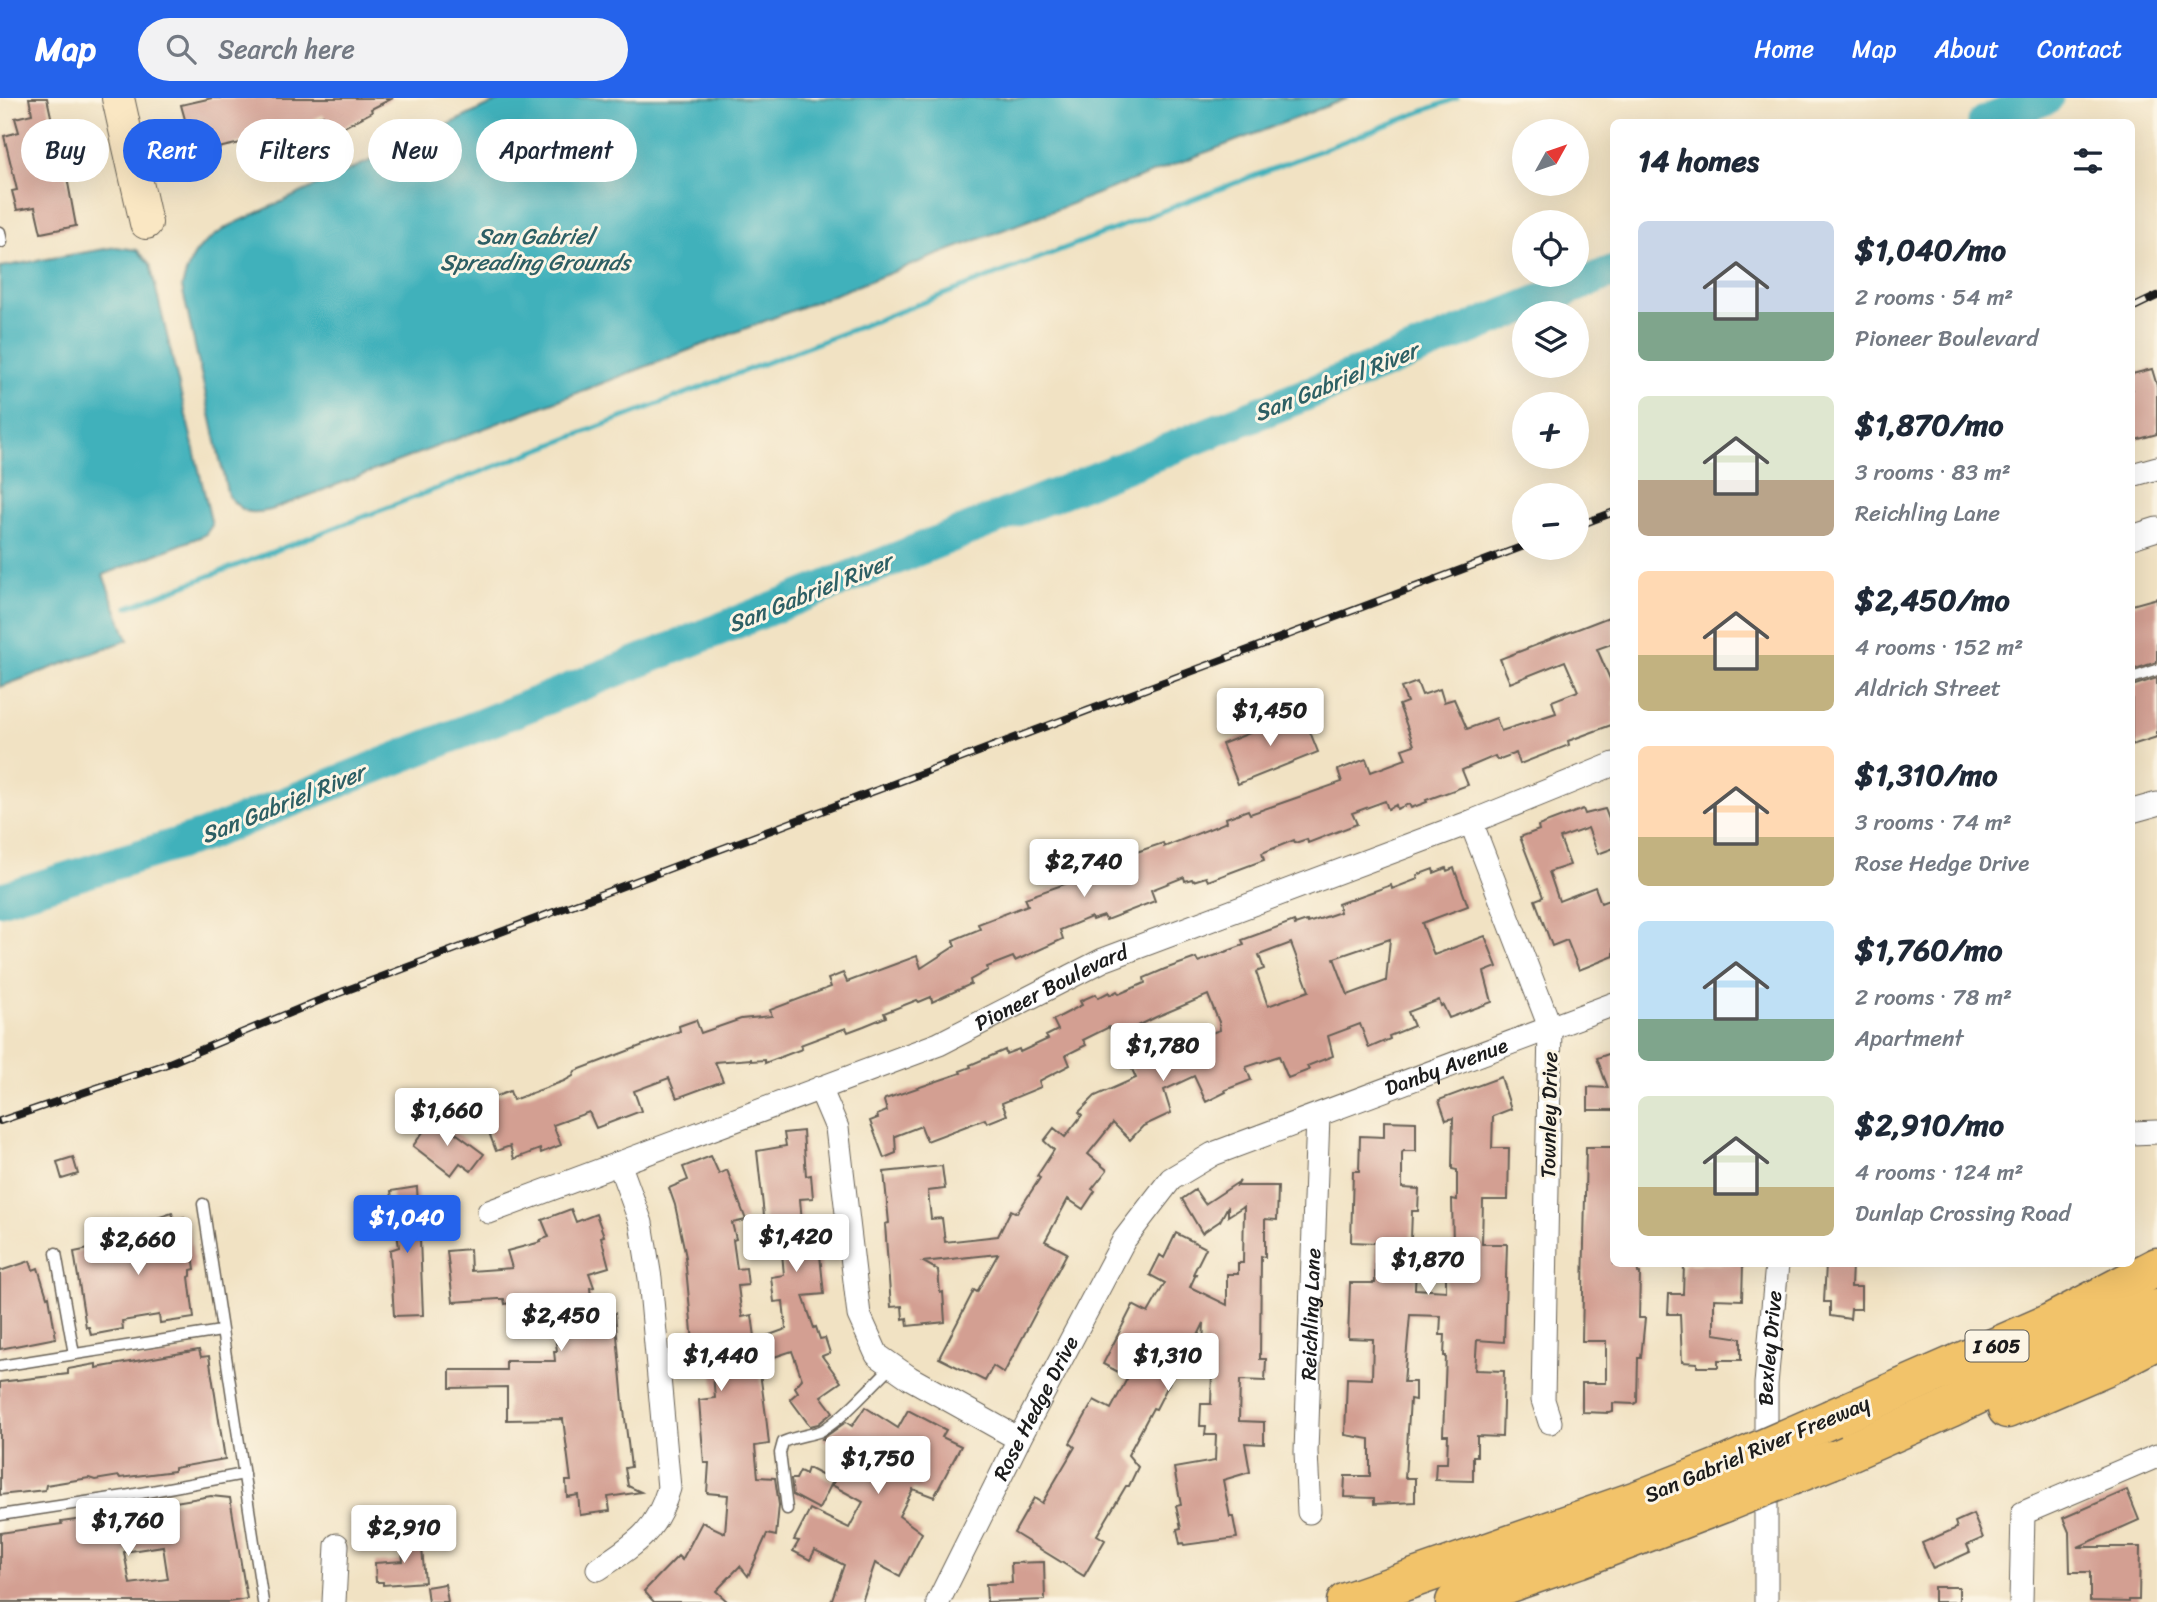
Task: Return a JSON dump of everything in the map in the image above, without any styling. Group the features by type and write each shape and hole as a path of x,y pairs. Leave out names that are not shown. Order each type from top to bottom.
{"highway":[{"name":"San Gabriel River Freeway","path":"1346,1602 1640,1499 1723,1497 1832,1452 2050,1323 2157,1267"},
{"path":"1832,1452 2157,1293"},
{"path":"1832,1452 1950,1408 2157,1309"},
{"name":"San Gabriel River Freeway","path":"1520,1602 1625,1569 1723,1497 1832,1452 2107,1366 2157,1340"},
{"path":"2107,1366 2157,1350"},
{"path":"1455,1602 1578,1559 1723,1497"}],"street":[{"path":"118,98 146,223"},
{"path":"2135,474 2157,468"},
{"path":"2135,536 2157,529"},
{"name":"Pioneer Boulevard","path":"489,1212 939,1044 1103,960 1471,822 1610,766"},
{"path":"2135,810 2157,804"},
{"name":"Townley Drive","path":"1471,822 1550,1027 1543,1400 1550,1422"},
{"name":"Danby Avenue","path":"1318,1116 1610,1005"},
{"path":"820,1088 837,1128 859,1315 877,1356 910,1378 1019,1439"},
{"name":"Rose Hedge Drive","path":"938,1602 1019,1439 1124,1240 1171,1179 1213,1154 1318,1116"},
{"name":"Reichling Lane","path":"1309,1512 1306,1452 1318,1116"},
{"path":"2135,1133 2157,1132"},
{"path":"598,1569 645,1535 662,1512 669,1488 650,1278 641,1223 619,1163"},
{"name":"Bexley Drive","path":"1766,1602 1766,1384 1777,1267"},
{"path":"2021,1602 2023,1513 2157,1456"},
{"path":"334,1602 337,1545"}],"lane":[{"path":"2135,677 2157,670"},
{"path":"203,1204 263,1602"},
{"path":"56,1253 74,1354"},
{"path":"0,1366 221,1331"},
{"path":"787,1509 780,1452 783,1442 796,1435 820,1431 854,1404 892,1366"},
{"path":"0,1515 244,1474"}],"water":[{"name":"San Gabriel Spreading Grounds","path":"505,98 1348,98 271,510 251,512 242,509 228,496 182,287 193,258 202,246 227,227 324,182 354,182 354,168 368,162 368,182 462,182 462,119 460,119"},
{"path":"116,247 137,250 150,264 212,525 205,535 103,575 128,640 0,687 0,267"}],"building":[{"path":"29,98 47,98 52,119 21,119 21,182 68,182 76,226 41,233 35,207 17,210 12,191 17,190 4,136 19,132 15,118 32,114"},
{"path":"212,98 393,98 354,122 354,119 325,119 323,115 314,119 236,119 236,144 222,147 222,119 185,119 181,105"},
{"path":"2152,369 2157,386 2157,434 2135,440 2135,373"},
{"path":"2157,598 2157,662 2135,669 2135,604"},
{"path":"1610,617 1610,644 1597,649 1610,679 1610,725 1568,741 1569,745 1520,764 1516,753 1497,760 1495,756 1462,770 1468,785 1411,808 1409,804 1388,809 1385,801 1352,813 1357,824 1308,843 1307,839 1295,843 1294,840 1262,853 1264,860 1208,881 1206,877 1185,881 1184,877 1151,890 1155,901 1106,920 1104,916 1092,920 1091,917 1060,930 1063,939 1015,961 1013,957 987,967 988,970 970,980 971,984 932,1002 931,997 919,1002 917,1000 884,1013 886,1017 848,1032 846,1028 800,1045 802,1049 765,1063 765,1060 751,1059 715,1062 723,1081 677,1098 669,1078 634,1091 641,1111 596,1128 589,1112 553,1125 561,1145 541,1153 540,1149 514,1159 510,1146 496,1151 478,1103 510,1091 513,1100 564,1081 573,1076 575,1071 680,1031 679,1026 696,1020 701,1033 741,1019 772,1016 770,1010 831,987 828,979 843,973 847,982 917,956 921,968 955,946 953,940 980,929 978,924 1028,905 1025,898 1099,872 1097,867 1125,856 1163,843 1164,847 1227,822 1226,818 1248,810 1250,814 1342,782 1338,770 1366,759 1371,772 1406,759 1402,749 1414,745 1399,705 1407,702 1401,688 1417,682 1422,695 1440,689 1444,702 1454,699 1467,729 1496,718 1501,731 1556,713 1552,701 1578,691 1565,661 1510,683 1500,659"},
{"path":"2157,678 2157,737 2135,744 2135,685"},
{"path":"1302,712 1318,752 1238,784 1222,744"},
{"path":"1583,809 1585,814 1605,809 1610,822 1610,850 1598,854 1588,828 1560,838 1570,865 1549,872 1559,901 1595,887 1601,903 1610,900 1610,958 1579,970 1567,940 1552,946 1535,900 1543,897 1520,837 1539,830 1538,826"},
{"path":"1454,868 1468,906 1422,923 1434,955 1485,936 1497,967 1484,972 1492,1002 1449,1018 1439,1000 1408,1012 1414,1026 1369,1048 1360,1024 1328,1036 1333,1056 1307,1066 1309,1070 1288,1078 1279,1056 1246,1067 1251,1080 1225,1090 1226,1092 1206,1102 1194,1076 1164,1090 1171,1113 1143,1126 1130,1140 1113,1123 1088,1154 1107,1170 1092,1189 1095,1191 1083,1209 1068,1199 1045,1241 1067,1253 1004,1373 993,1366 985,1381 939,1358 974,1290 977,1292 998,1254 923,1262 938,1270 945,1322 908,1326 907,1318 903,1319 902,1306 891,1307 885,1224 889,1223 884,1172 942,1166 945,1189 928,1191 931,1219 942,1218 945,1242 998,1236 1011,1210 1017,1213 1040,1178 1037,1176 1054,1150 1044,1141 1054,1128 1065,1137 1082,1115 1079,1112 1095,1096 1136,1078 1131,1067 1220,1030 1219,1022 1208,995 1114,1038 1109,1027 1083,1040 1086,1045 1066,1055 1070,1065 1039,1081 1041,1087 1002,1103 1007,1115 987,1123 985,1119 927,1141 921,1126 895,1136 896,1153 884,1158 870,1121 887,1111 885,1099 961,1073 960,1071 971,1067 970,1065 1005,1050 1006,1054 1019,1049 1020,1052 1048,1039 1046,1036 1058,1030 1053,1020 1082,1005 1080,1001 1096,994 1098,998 1109,992 1110,995 1117,991 1119,994 1145,983 1144,978 1165,969 1196,958 1198,962 1244,945 1242,940 1294,921 1295,925 1307,921 1308,923 1340,912 1338,904 1391,885 1392,889 1418,879 1417,875 1433,869 1434,873","holes":["1390,939 1386,981 1348,995 1334,958","1291,943 1309,991 1268,1006 1256,972 1264,969 1259,955"]},
{"path":"1610,1053 1610,1110 1588,1110 1588,1087 1608,1088 1597,1058"},
{"path":"1501,1077 1511,1109 1493,1116 1492,1148 1509,1148 1508,1200 1483,1200 1482,1244 1507,1244 1504,1342 1477,1340 1475,1370 1504,1371 1502,1437 1477,1436 1477,1456 1473,1456 1473,1481 1435,1480 1436,1463 1447,1463 1448,1435 1443,1435 1445,1335 1440,1335 1441,1316 1410,1315 1404,1382 1415,1382 1415,1400 1410,1399 1405,1478 1415,1478 1415,1502 1374,1504 1374,1498 1344,1497 1345,1476 1370,1476 1370,1439 1345,1435 1347,1378 1372,1379 1373,1339 1348,1338 1350,1283 1375,1283 1376,1243 1351,1242 1353,1171 1359,1171 1360,1136 1384,1137 1384,1121 1416,1122 1416,1151 1402,1153 1402,1188 1419,1189 1418,1211 1412,1211 1410,1267 1416,1267 1415,1289 1446,1291 1449,1245 1453,1245 1452,1199 1457,1200 1457,1170 1452,1169 1453,1118 1446,1120 1439,1100"},
{"path":"434,1117 484,1154 471,1171 460,1163 451,1175 413,1146"},
{"path":"803,1131 806,1176 811,1175 813,1198 800,1199 803,1234 807,1233 808,1246 819,1245 824,1294 803,1296 814,1328 816,1327 820,1339 825,1338 830,1353 822,1356 841,1382 821,1396 833,1412 818,1424 810,1426 790,1399 798,1392 795,1387 802,1379 792,1351 774,1357 761,1338 786,1329 783,1301 774,1302 771,1277 784,1275 781,1242 767,1243 757,1151 786,1146 784,1133"},
{"path":"1586,1147 1610,1147 1610,1267 1637,1267 1640,1273 1639,1318 1645,1318 1641,1358 1638,1358 1637,1402 1613,1403 1613,1412 1609,1413 1582,1412 1582,1383 1606,1383 1606,1341 1582,1341"},
{"path":"711,1156 719,1174 727,1170 746,1220 732,1223 736,1239 733,1240 737,1269 746,1268 748,1285 738,1286 742,1317 752,1315 769,1444 755,1446 758,1477 775,1478 779,1505 776,1536 767,1534 748,1576 740,1566 716,1591 728,1602 654,1602 644,1591 678,1556 682,1560 702,1522 725,1533 728,1495 707,1493 709,1463 704,1463 701,1427 699,1400 715,1398 712,1362 695,1364 686,1257 669,1188 688,1180 683,1167"},
{"path":"73,1157 78,1174 62,1179 57,1162"},
{"path":"1240,1181 1237,1186 1278,1186 1277,1220 1265,1219 1265,1257 1261,1256 1260,1359 1266,1359 1265,1381 1240,1380 1239,1421 1264,1422 1264,1444 1245,1443 1250,1472 1223,1480 1237,1538 1184,1545 1180,1544 1177,1529 1181,1528 1176,1506 1181,1505 1174,1468 1215,1461 1216,1435 1205,1435 1206,1426 1200,1426 1201,1404 1211,1404 1212,1373 1202,1373 1204,1323 1180,1373 1176,1370 1128,1455 1138,1467 1129,1486 1126,1486 1097,1535 1105,1540 1084,1576 1014,1533 1034,1498 1042,1503 1075,1447 1070,1443 1094,1400 1111,1409 1128,1377 1103,1364 1133,1305 1148,1313 1165,1283 1150,1275 1160,1255 1164,1258 1176,1233 1206,1248 1193,1274 1196,1274 1190,1287 1227,1305 1227,1274 1238,1274 1238,1263 1243,1263 1244,1206 1228,1216 1228,1206 1220,1221 1202,1233 1182,1199 1195,1190 1205,1204"},
{"path":"417,1187 419,1224 414,1224 420,1239 423,1315 394,1316 390,1250 399,1247 391,1191"},
{"path":"571,1209 576,1222 596,1214 604,1236 601,1237 609,1267 589,1273 594,1287 590,1288 593,1315 615,1313 631,1467 625,1468 628,1486 641,1492 608,1497 610,1511 580,1515 578,1495 567,1497 566,1481 571,1481 563,1419 507,1420 507,1387 450,1388 450,1370 506,1370 506,1361 555,1361 554,1351 557,1351 551,1304 525,1310 522,1300 505,1304 504,1299 453,1302 447,1251 470,1249 471,1271 512,1268 507,1251 541,1242 540,1240 549,1237 542,1220"},
{"path":"172,1213 175,1221 184,1218 190,1234 195,1269 191,1270 189,1277 194,1318 160,1323 159,1315 122,1321 123,1329 91,1335 89,1327 86,1327 74,1252 138,1239 133,1226"},
{"path":"30,1261 33,1270 38,1268 47,1297 49,1296 56,1338 0,1349 0,1271"},
{"path":"1684,1267 1743,1267 1742,1300 1714,1299 1714,1334 1741,1338 1741,1360 1718,1360 1718,1367 1697,1367 1697,1363 1682,1362 1680,1314 1668,1314 1669,1294 1683,1294"},
{"path":"1826,1267 1852,1267 1851,1287 1861,1287 1861,1309 1851,1309 1850,1319 1830,1316 1830,1302 1824,1302"},
{"path":"199,1350 201,1357 209,1356 225,1459 174,1468 174,1471 120,1478 89,1478 46,1485 45,1490 0,1495 0,1382 68,1374 68,1369 96,1364 96,1368"},
{"path":"865,1407 898,1428 908,1410 946,1430 942,1437 961,1446 934,1497 913,1489 899,1516 922,1533 900,1576 875,1563 862,1602 831,1602 844,1565 815,1550 810,1560 793,1551 799,1541 794,1540 810,1509 849,1528 863,1502 832,1485 848,1456 822,1439 846,1422 852,1426"},
{"path":"808,1468 833,1481 819,1509 793,1495 791,1479 796,1479 800,1471 806,1474"},
{"path":"2127,1490 2139,1520 2078,1547 2140,1547 2139,1600 2090,1601 2090,1572 2070,1572 2069,1532 2063,1518"},
{"path":"211,1496 230,1498 247,1599 229,1602 0,1602 0,1533 62,1524 61,1522 91,1518 90,1516 118,1510 119,1517 158,1511 157,1505","holes":["163,1546 168,1579 130,1584 124,1552"]},
{"path":"1973,1514 1983,1538 1967,1545 1970,1552 1933,1569 1922,1543 1957,1528 1955,1522"},
{"path":"421,1537 425,1582 383,1585 383,1582 376,1582 375,1563 403,1561 401,1539"},
{"path":"1044,1562 1045,1600 987,1602 986,1584 1012,1583 1011,1563"},
{"path":"445,1584 448,1602 428,1602 426,1587"},
{"path":"1934,1587 1959,1587 1959,1602 1934,1602"}],"waterway":[{"path":"128,607 1457,98"},
{"name":"San Gabriel River","path":"1992,119 2047,98"},
{"name":"San Gabriel River","path":"0,899 203,836 1610,273"}],"railway":[{"path":"2135,307 2157,296"},
{"path":"1589,521 1610,514"},
{"path":"0,1121 167,1064 318,1001 1512,551"}]}
